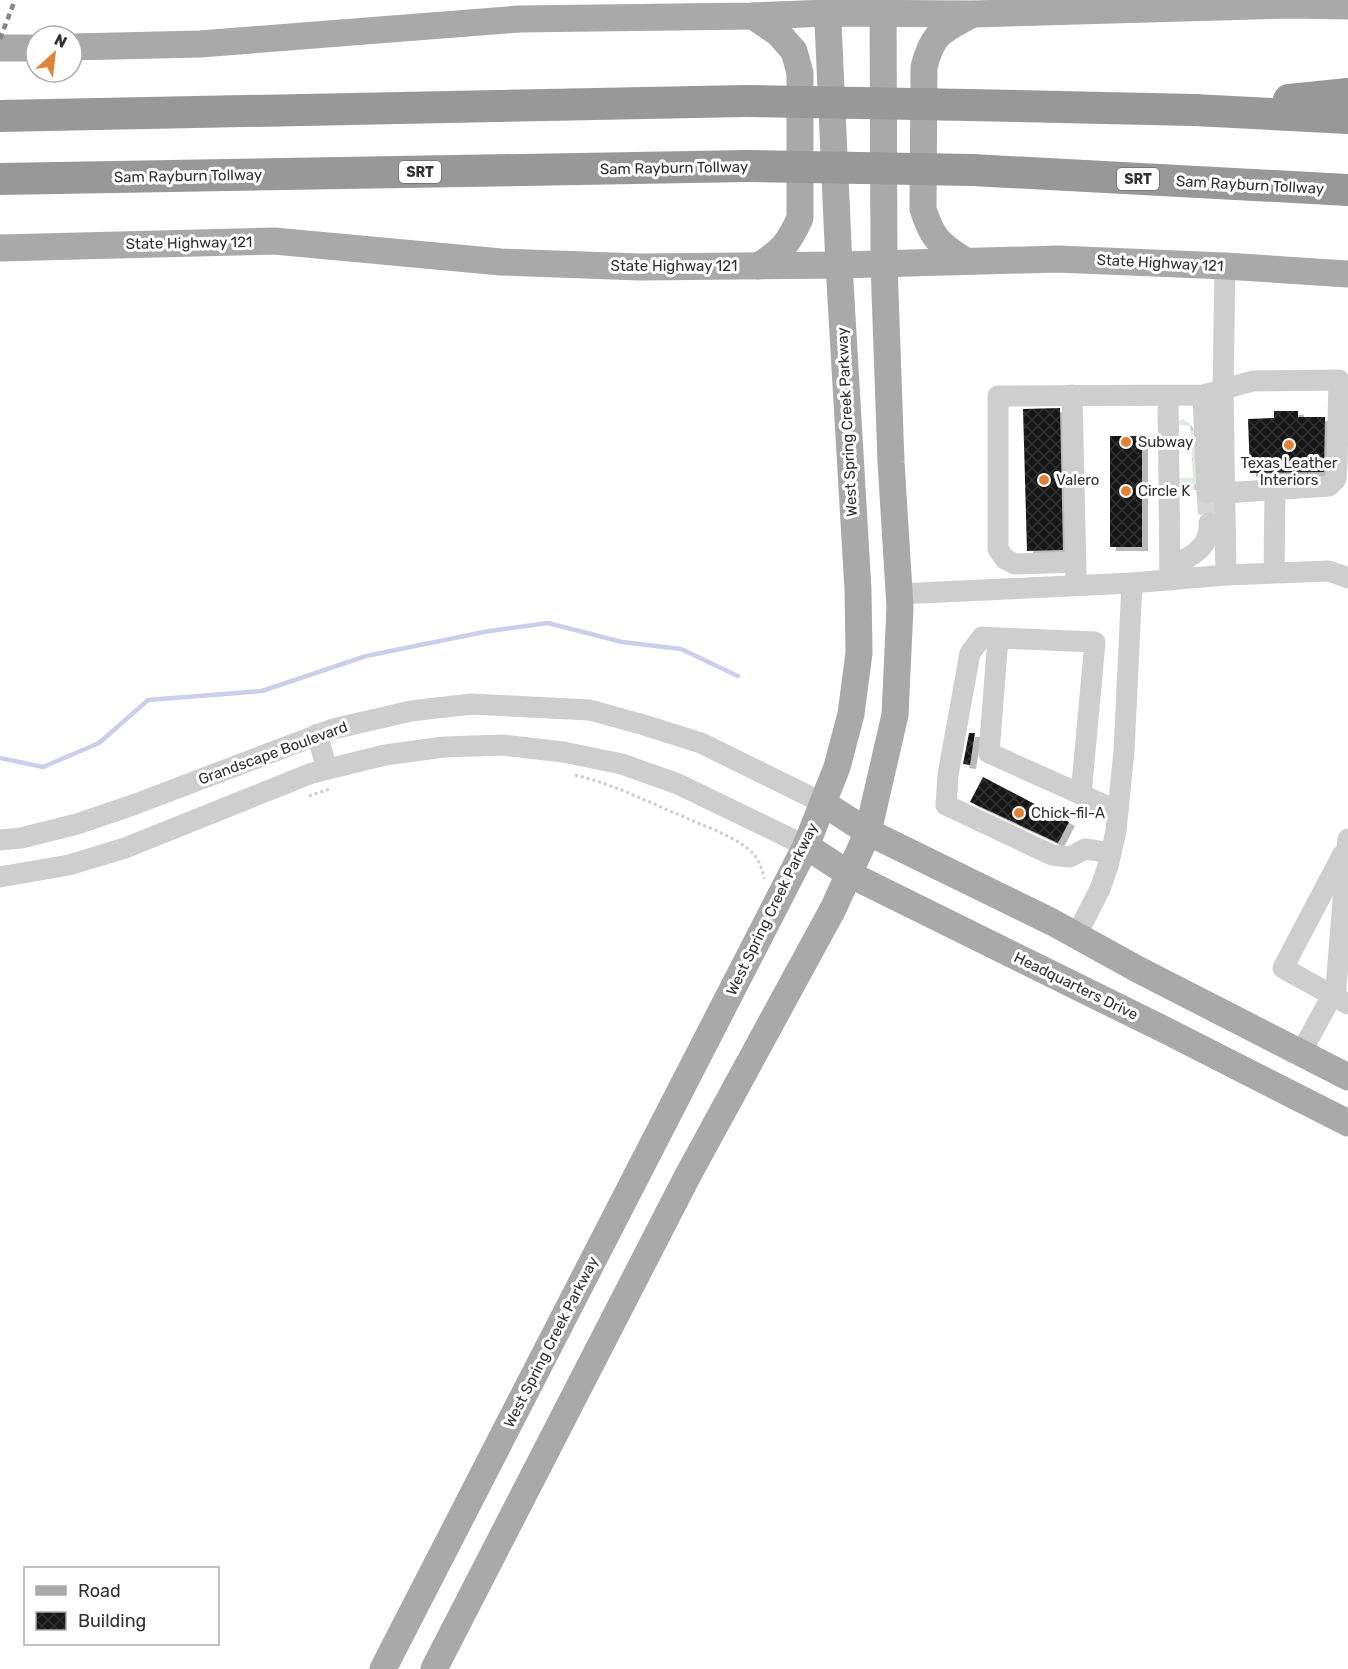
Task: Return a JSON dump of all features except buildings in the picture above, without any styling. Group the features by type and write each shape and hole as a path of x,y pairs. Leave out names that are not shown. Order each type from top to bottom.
{"highway":[{"path":"1194,110 1348,94"},
{"path":"0,116 745,101 1194,110 1348,118"},
{"name":"Sam Rayburn Tollway","path":"0,179 747,166 972,170 1348,190"},
{"path":"1305,187 1348,199"}],"main road":[{"path":"84,47 201,44 519,19 753,16 827,7 883,6 972,14 1291,5 1348,6"},
{"path":"434,1669 687,1177 836,903 868,832 895,715 899,594 891,462 884,263 883,6"},
{"name":"West Spring Creek Parkway","path":"383,1669 806,846 837,767 851,714 859,653 858,590 827,7"},
{"path":"964,260 943,247 930,231 922,209 924,67 929,47 942,31 972,14"},
{"path":"753,16 778,33 794,51 800,73 800,218 790,239 772,258 758,266"},
{"path":"0,48 24,48"},
{"name":"State Highway 121","path":"0,248 274,241 501,262 640,267 839,265 1058,259 1348,274"},
{"path":"823,803 868,832 1076,936 1348,1077"},
{"name":"Headquarters Drive","path":"806,846 849,874 1348,1123"},
{"path":"1283,1090 1301,1053"},
{"path":"501,1439 538,1464"}],"street":[{"path":"1225,266 1213,393 1216,493 1226,575"},
{"path":"1076,562 1016,564 1005,559 998,549 998,396 1168,396 1213,393 1253,381 1339,380 1336,479 1329,486 1216,493"},
{"path":"1072,395 1076,586"},
{"path":"1168,396 1170,573"},
{"path":"1274,572 1275,490"},
{"path":"1170,573 1203,546 1208,538 1209,523"},
{"path":"899,594 1132,583 1170,573 1226,575 1329,571 1348,578"},
{"path":"1076,936 1100,889 1111,853 1118,812 1124,751 1132,583"},
{"path":"1111,853 1085,849 1070,857 1052,855 946,806 948,775 970,653 982,637 1130,643"},
{"path":"998,638 989,753 1118,812"},
{"path":"1081,795 1095,642"},
{"name":"Grandscape Boulevard","path":"0,840 21,838 100,817 333,729 411,711 471,704 590,710 701,743 823,803"},
{"path":"317,734 330,779"},
{"path":"0,877 69,865 126,848 301,777 330,779 385,755 444,747 503,745 563,752 622,764 678,784 806,846"},
{"path":"1301,1053 1341,994 1348,839"},
{"path":"1341,994 1283,968 1347,846"}],"path":[{"path":"570,774 590,778 638,797 746,847 757,857 765,882 783,891"},
{"path":"303,798 330,779"}],"green space":[{"path":"1183,419 1191,425 1199,441 1202,490 1193,490 1192,485 1178,484 1178,478 1193,478 1190,426 1177,425 1178,421"}],"waterway":[{"path":"0,758 43,767 99,743 148,700 262,691 366,656 489,631 548,623 622,642 681,649 738,676"}],"tunnel":[{"path":"1207,493 1209,523"}],"railway":[{"path":"0,39 15,0"}],"place":[{"name":"Subway","path":"1126,442"},
{"name":"Texas Leather Interiors","path":"1289,445"},
{"name":"Valero","path":"1044,480"},
{"name":"Circle K","path":"1126,491"},
{"name":"Chick-fil-A","path":"1019,813"}]}
